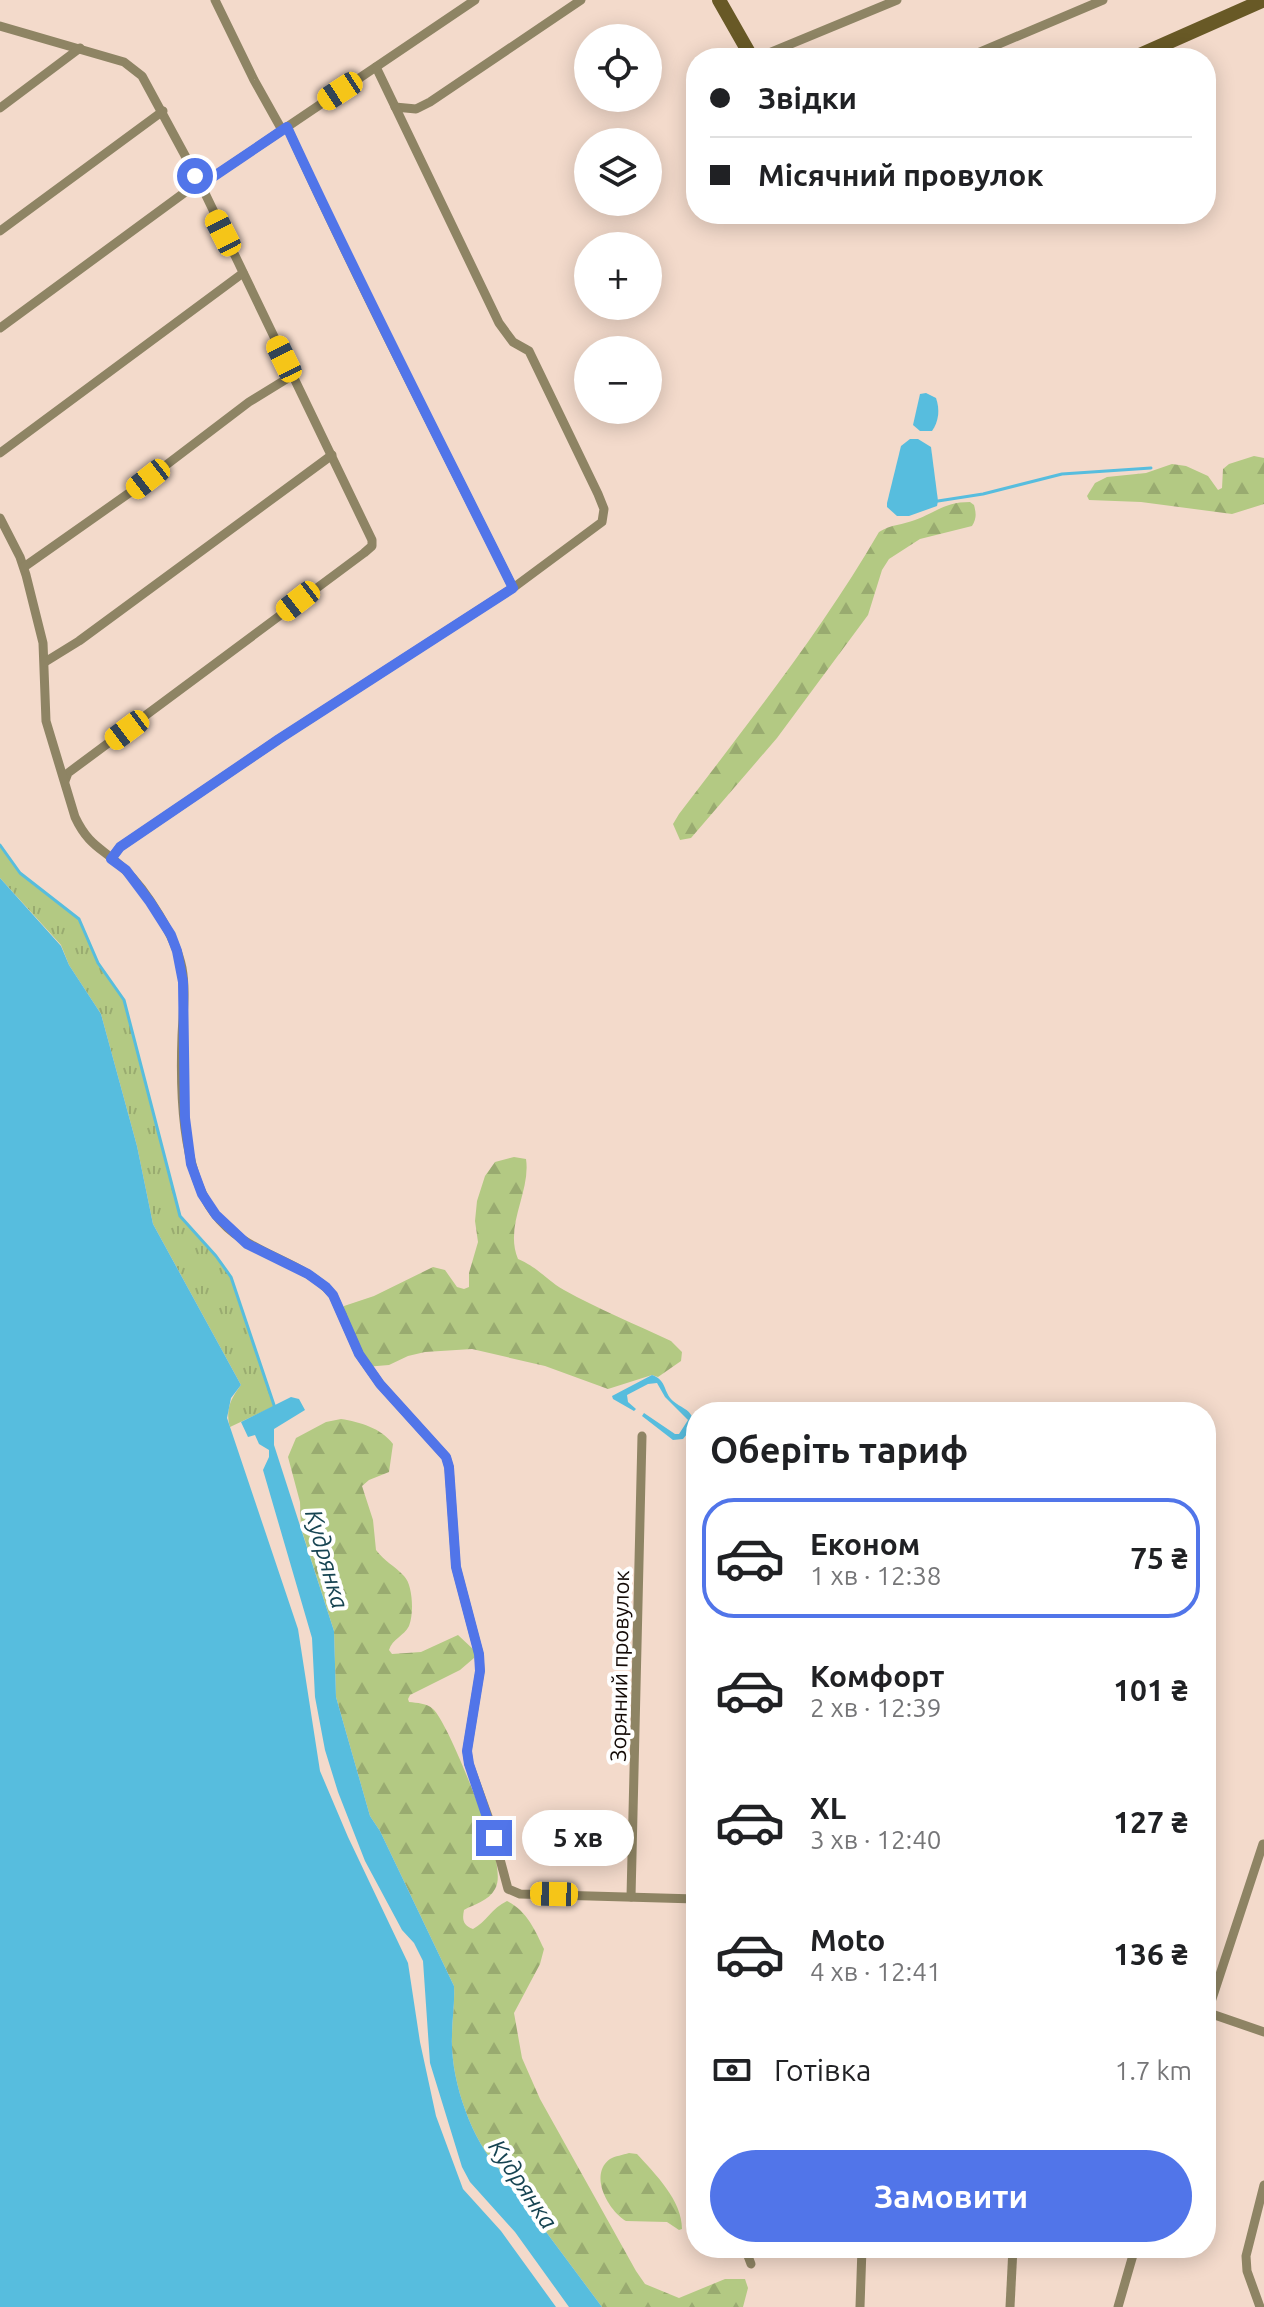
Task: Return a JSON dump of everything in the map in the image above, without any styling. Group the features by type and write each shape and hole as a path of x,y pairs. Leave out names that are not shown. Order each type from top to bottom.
{"street":[{"path":"215,0 254,80 284,129 513,588"},
{"path":"0,328 200,184 475,0"},
{"path":"395,107 416,109 430,102 581,0"},
{"path":"719,0 748,48"},
{"path":"779,48 897,0"},
{"path":"990,48 1103,0"},
{"path":"1156,48 1264,0"},
{"path":"0,26 124,62 142,76 200,184 372,540 372,546 68,773 64,785"},
{"path":"0,108 80,48"},
{"path":"111,859 120,847 279,739 513,588 602,522 604,509 529,351 513,342 499,323 376,67"},
{"path":"0,231 163,111"},
{"path":"0,453 243,273"},
{"path":"24,567 112,506 249,402 293,375"},
{"path":"45,662 79,641 332,455"},
{"path":"0,518 24,567 43,643 46,721 64,785 82,831 98,850 126,870 171,935 177,951 183,982 185,1118 191,1164 202,1194 216,1215 247,1244 308,1274 326,1287 333,1295 359,1354 380,1384 441,1450 449,1467 452,1540 462,1590 474,1628 480,1671 468,1737 469,1764 490,1822 508,1889 520,1894 686,1899"},
{"name":"Зоряний провулок","path":"631,1897 642,1436"},
{"path":"1216,1984 1263,1844"},
{"path":"1216,2017 1264,2032"},
{"path":"1260,2307 1247,2271 1246,2256 1264,2185"},
{"path":"749,2258 751,2264"},
{"path":"860,2307 862,2258"},
{"path":"1010,2307 1012,2258"},
{"path":"1118,2307 1132,2258"}],"green space":[{"path":"1254,456 1264,458 1264,504 1232,514 1141,502 1089,500 1087,496 1095,483 1107,477 1146,473 1172,464 1186,466 1208,476 1218,490 1222,488 1223,469"},
{"path":"970,502 976,513 972,526 920,539 889,559 882,570 868,615 777,738 691,838 680,840 673,824 679,814 809,641 879,532 947,506"},
{"path":"0,845 20,873 79,919 98,963 124,1000 180,1216 231,1277 275,1406 230,1427 230,1404 241,1385 153,1224 137,1146 101,1014 69,965 61,945 0,878"},
{"path":"514,1157 526,1159 527,1171 514,1234 518,1259 577,1297 671,1341 682,1352 681,1361 658,1377 652,1375 608,1389 545,1366 472,1349 425,1352 389,1365 365,1367 341,1310 433,1267 445,1270 457,1287 469,1287 469,1273 478,1242 475,1221 477,1201 485,1176 495,1162"},
{"path":"341,1419 370,1427 393,1444 389,1472 362,1486 373,1520 376,1550 404,1576 411,1593 409,1626 389,1650 392,1654 421,1652 458,1635 474,1650 474,1658 460,1670 410,1695 408,1699 409,1702 431,1707 440,1718 469,1780 496,1859 497,1886 485,1899 464,1910 464,1922 473,1929 507,1901 525,1916 544,1949 540,1964 514,2013 522,2058 540,2099 645,2284 679,2298 725,2279 745,2279 748,2288 743,2307 602,2307 490,2157 464,2108 452,2053 454,1986 370,1816 336,1697 334,1631 301,1528 300,1502 288,1457 296,1438 326,1422"},
{"path":"629,2153 637,2154 673,2198 682,2229 667,2222 626,2221 613,2209 603,2192 601,2174 610,2159"}],"water":[{"path":"926,393 936,398 938,415 932,431 920,431 913,425 920,394"},
{"path":"910,439 918,439 931,447 938,501 937,506 909,516 897,516 887,507 887,503 901,446"},
{"path":"0,878 61,946 69,965 101,1014 137,1146 153,1224 241,1385 231,1398 227,1418 298,1629 320,1771 408,1963 420,2042 436,2116 463,2189 501,2231 556,2307 0,2307"},
{"path":"652,1375 663,1383 673,1401 686,1409 686,1418 665,1397 657,1383 648,1384 627,1395 628,1402 636,1409 634,1411 612,1396"},
{"path":"291,1397 299,1399 305,1410 274,1429 274,1445 334,1631 336,1697 370,1816 454,1986 452,2053 464,2108 490,2157 602,2307 569,2307 515,2232 470,2182 462,2167 430,2063 423,1961 414,1943 402,1930 365,1861 338,1792 325,1750 315,1697 312,1638 263,1470 269,1450 259,1444 255,1435 248,1437 241,1422"},
{"path":"644,1413 679,1434 686,1423 686,1435 683,1439 673,1440 642,1416"}],"waterway":[{"path":"938,501 983,494 1062,474 1151,468"},
{"name":"Кудрянка","path":"0,845 20,873 79,919 98,963 124,1000 180,1216 231,1277 275,1408"}],"route":[{"path":"195,176 201,185 287,127 402,368 513,588 279,739 120,847 111,859 126,870 150,902 171,935 177,951 183,982 182,1039 187,1143 202,1194 216,1215 247,1244 308,1274 326,1287 333,1295 359,1354 380,1384 446,1457 456,1567 479,1654 480,1671 467,1751 494,1838"}]}
